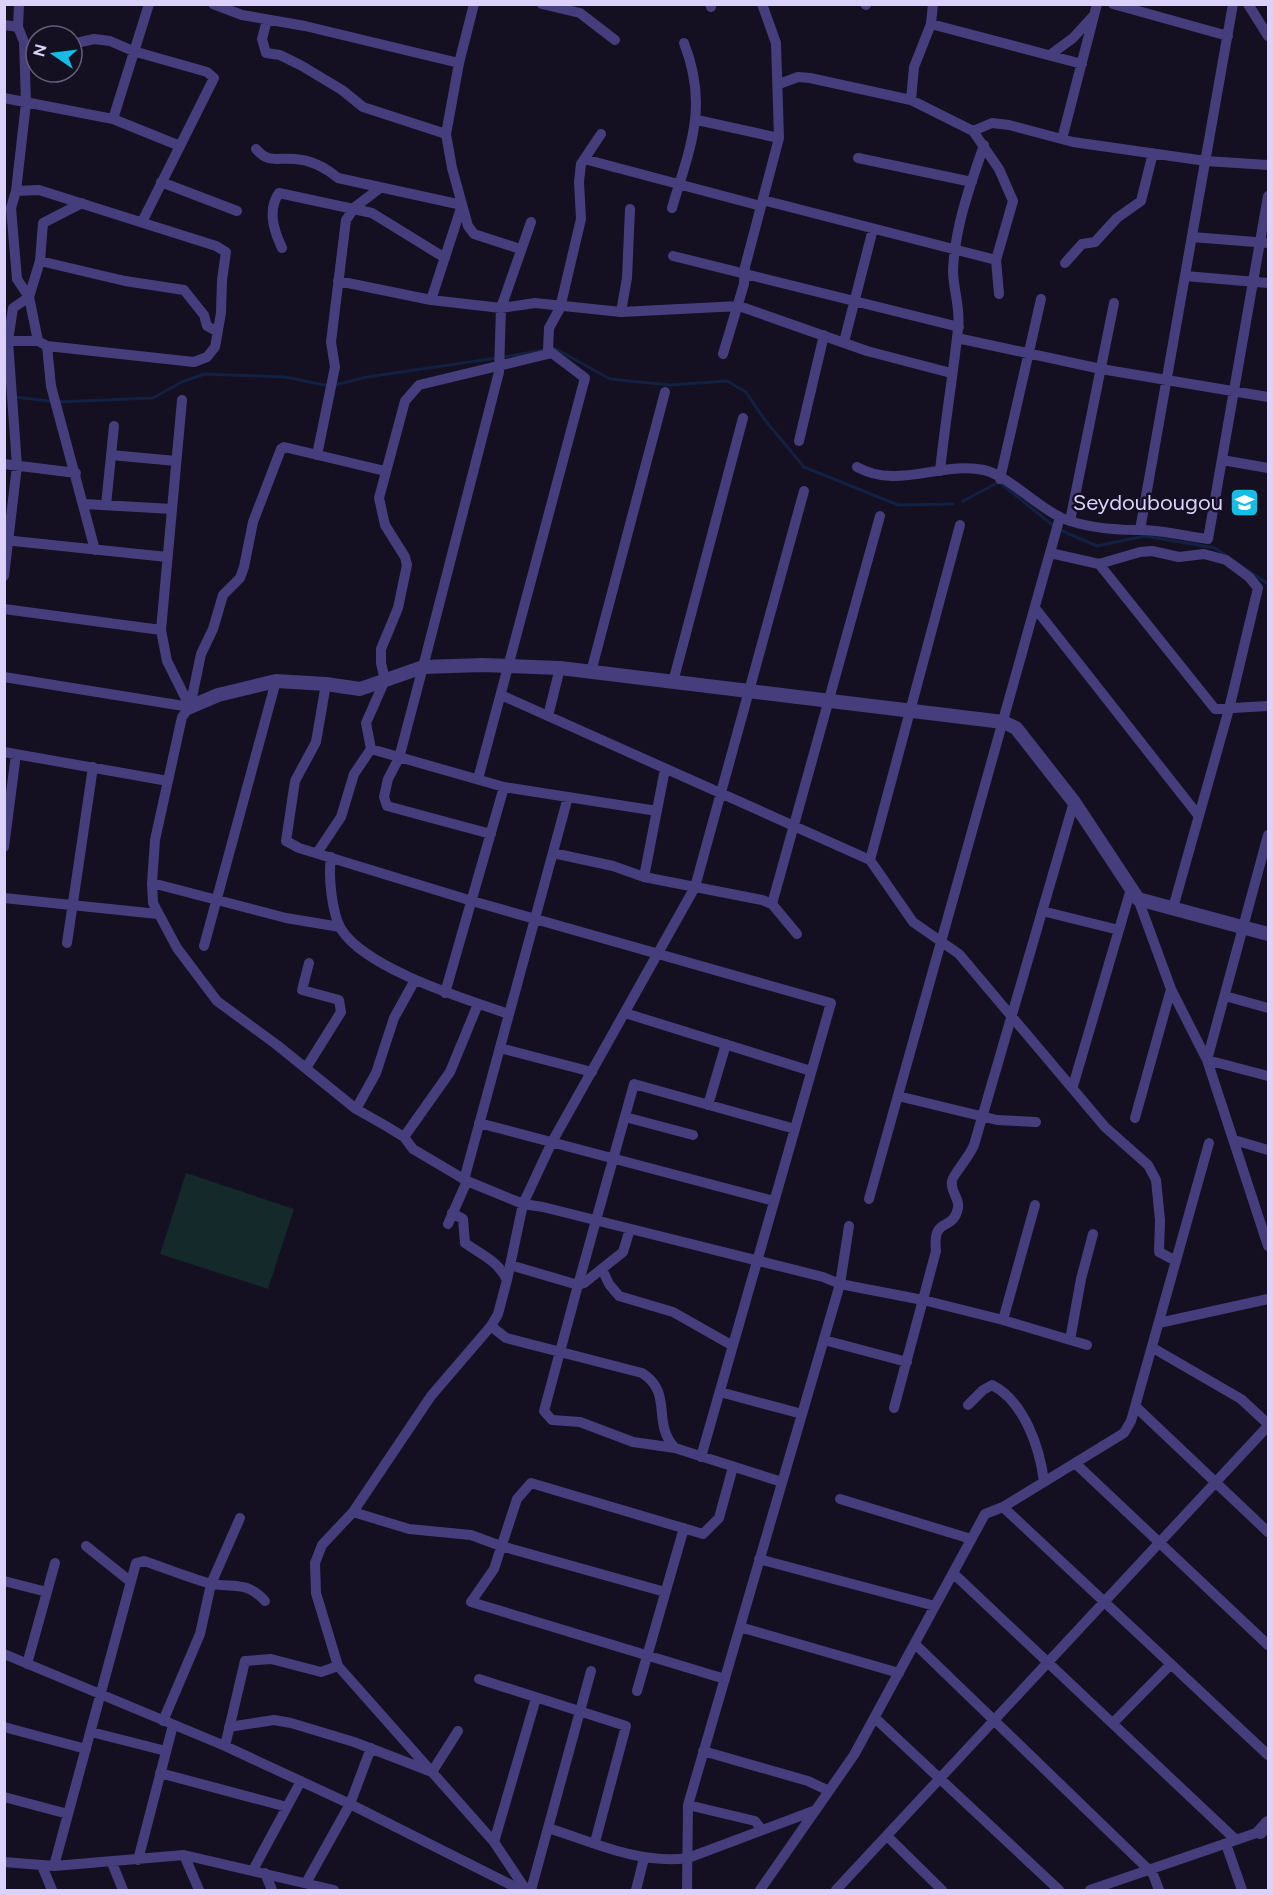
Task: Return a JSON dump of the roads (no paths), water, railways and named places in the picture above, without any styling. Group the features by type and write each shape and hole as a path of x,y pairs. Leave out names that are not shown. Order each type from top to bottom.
{"street":[{"path":"19,4 18,27 24,42"},
{"path":"113,119 149,4"},
{"path":"213,4 267,20 459,63"},
{"path":"474,4 459,63 446,135 468,226 474,234 520,249"},
{"path":"542,4 580,13 615,40"},
{"path":"723,354 739,306 778,138 779,84 776,43 762,4"},
{"path":"911,100 914,67 931,24 933,4"},
{"path":"1113,4 1228,36"},
{"path":"1140,530 1233,4"},
{"path":"1248,4 1267,32"},
{"path":"1050,55 1073,38 1096,9"},
{"path":"1062,139 1096,9"},
{"path":"267,20 262,39 266,53 280,56 302,66 342,90 363,107 446,135"},
{"path":"931,24 1082,64"},
{"path":"4,25 18,27"},
{"path":"84,41 94,39 110,41 133,51 207,72 214,78 141,222"},
{"path":"672,208 698,120 694,76 684,43"},
{"path":"779,84 798,77 810,78 911,100 973,131 1010,189 1013,201 996,260 999,294"},
{"path":"25,84 26,103 16,191 8,204 17,279 30,297 43,344 51,386 95,550"},
{"path":"4,98 113,119 180,146"},
{"path":"698,120 778,138"},
{"path":"973,131 992,123 1009,125 1062,139 1153,153 1206,161 1269,165"},
{"path":"478,779 585,378 548,350 549,328 560,308 581,219 579,182 584,159 602,135"},
{"path":"940,471 958,332 959,299 954,287 958,227 984,145"},
{"path":"255,149 263,158 273,161 295,159 308,162 326,168 338,178 462,205"},
{"path":"1065,263 1082,244 1095,242 1117,218 1141,201 1153,153"},
{"path":"858,158 972,182"},
{"path":"584,159 996,260"},
{"path":"161,182 237,211"},
{"path":"317,455 335,368 331,342 346,220 355,207 380,188"},
{"path":"6,341 194,362 207,357 215,347 221,313 226,252 216,246 82,202 39,190 16,191"},
{"path":"282,248 273,223 274,205 279,193 355,207 372,213 445,258"},
{"path":"857,467 865,472 891,476 940,471 985,470 1065,519 1123,531 1140,530 1208,539 1253,282 1264,243 1269,196"},
{"path":"4,576 17,466 6,341 13,308 30,297 40,261 43,223 82,202"},
{"path":"431,300 462,205"},
{"path":"621,312 627,278 630,209"},
{"path":"491,834 387,806 384,797 388,779 399,758 499,367 501,308 531,222"},
{"path":"844,342 873,229"},
{"path":"1192,237 1264,243"},
{"path":"673,256 855,301 1028,353 1101,369 1269,397"},
{"path":"40,261 125,281 184,290 204,315 207,326 216,331"},
{"path":"1185,276 1269,283"},
{"path":"338,281 431,300 501,308 535,303 560,308 621,312 739,306 844,342 951,373"},
{"path":"1000,479 1041,299"},
{"path":"869,1199 1050,553 1065,519 1101,369 1114,303"},
{"path":"799,441 824,335"},
{"path":"317,853 341,816 354,774 371,749 366,723 385,680 381,649 398,608 407,565 405,557 386,525 380,498 385,471 405,401 419,384 552,353"},
{"path":"591,672 665,392"},
{"path":"182,400 161,630 167,661 190,707"},
{"path":"673,682 743,418"},
{"path":"106,505 114,426"},
{"path":"385,471 284,447 277,455 253,522 240,578 223,595 213,629 207,638 190,707 182,717 155,840 153,903 177,948 218,1001 356,1109 404,1137 413,1149 465,1180 523,1204 823,1276 840,1284 923,1300 1003,1320 1087,1345"},
{"path":"111,455 176,460"},
{"path":"1222,460 1269,468"},
{"path":"4,464 76,473"},
{"path":"529,1890 494,1842 338,1666 316,1593 315,1563 322,1545 353,1512 431,1396 491,1326 498,1314 523,1204 552,1142 695,887 804,491"},
{"path":"84,504 172,509"},
{"path":"772,904 880,516"},
{"path":"870,860 960,525"},
{"path":"7,540 167,558"},
{"path":"1050,553 1100,564 1140,552 1152,551 1179,557 1204,554 1226,560 1249,577 1258,588 1229,709 1173,908"},
{"path":"1100,564 1215,709 1269,706"},
{"path":"1035,608 1198,815"},
{"path":"4,609 161,630"},
{"path":"4,677 190,707 218,694 276,681 360,689 423,667 560,668 1003,722 1016,728 1074,802 1135,894 1171,989 1207,1060 1269,1246"},
{"path":"548,716 560,668"},
{"path":"204,946 276,681"},
{"path":"326,684 316,742 295,781 286,841 317,853 471,901 831,1003 701,1457"},
{"path":"501,695 870,860 914,922 959,954 1105,1126 1148,1165 1155,1180 1160,1220 1159,1252 1176,1261"},
{"path":"371,749 504,787 657,811"},
{"path":"4,847 10,753 168,781"},
{"path":"67,943 93,767"},
{"path":"644,877 665,769"},
{"path":"445,993 504,787"},
{"path":"507,1280 502,1269 491,1259 465,1243 463,1219 450,1218 465,1180 568,797"},
{"path":"894,1408 936,1251 934,1236 938,1228 954,1217 958,1208 957,1199 951,1189 953,1175 968,1159 1074,802"},
{"path":"1207,1060 1268,842"},
{"path":"553,853 613,866 644,877 772,904 796,934"},
{"path":"331,857 330,890 340,927 349,939 415,980 445,993 509,1014"},
{"path":"152,884 286,918 340,927"},
{"path":"1135,894 1173,908 1269,934"},
{"path":"1073,1086 1119,930 1135,894"},
{"path":"4,898 158,914"},
{"path":"1042,910 1119,930"},
{"path":"306,1068 341,1012 339,1000 302,990 309,963"},
{"path":"356,1109 376,1073 394,1018 415,980"},
{"path":"1135,1118 1171,989"},
{"path":"1225,996 1269,1008"},
{"path":"404,1137 450,1072 478,1004"},
{"path":"625,1013 811,1071"},
{"path":"708,1105 726,1044"},
{"path":"500,1048 592,1072"},
{"path":"1207,1060 1269,1076"},
{"path":"782,1482 675,1448 633,1442 580,1422 562,1422 547,1417 544,1411 634,1084 795,1129"},
{"path":"898,1096 981,1117 1036,1122"},
{"path":"625,1117 693,1135"},
{"path":"479,1123 774,1200"},
{"path":"1234,1140 1269,1149"},
{"path":"759,1890 855,1755 985,1514 1003,1507 1124,1433 1136,1407 1209,1143"},
{"path":"1003,1320 1035,1204"},
{"path":"687,1890 688,1804 840,1284 849,1226"},
{"path":"578,1285 622,1252 630,1229"},
{"path":"1070,1340 1081,1279 1093,1234"},
{"path":"510,1265 578,1285"},
{"path":"602,1269 609,1284 620,1296 673,1312 733,1346"},
{"path":"1159,1323 1269,1299"},
{"path":"491,1326 506,1338 632,1370 654,1380 661,1394 663,1429 666,1438 675,1448"},
{"path":"824,1341 907,1362"},
{"path":"836,1890 1269,1425 1241,1399 1153,1347"},
{"path":"968,1405 982,1390 992,1385 1006,1392 1035,1444 1044,1482"},
{"path":"720,1392 802,1414"},
{"path":"1136,1407 1269,1532"},
{"path":"1075,1463 1269,1645"},
{"path":"724,1679 471,1602 495,1569 518,1499 531,1483 703,1534 719,1518 733,1467"},
{"path":"840,1499 971,1539"},
{"path":"1003,1507 1269,1755"},
{"path":"353,1512 409,1529 471,1535 501,1546 665,1592"},
{"path":"138,1860 166,1751 168,1723 200,1634 211,1584 240,1518"},
{"path":"637,1691 684,1528"},
{"path":"86,1546 131,1582"},
{"path":"759,1560 935,1606"},
{"path":"54,1866 136,1563 144,1561 211,1584 228,1583 256,1591 265,1601"},
{"path":"27,1664 55,1563"},
{"path":"953,1573 1113,1723 1231,1842 1242,1890"},
{"path":"4,1581 47,1592"},
{"path":"740,1627 899,1673"},
{"path":"915,1644 1150,1870 1159,1890"},
{"path":"4,1654 225,1746 350,1804 520,1890"},
{"path":"225,1746 245,1661 271,1659 321,1672 338,1666"},
{"path":"1113,1723 1171,1664"},
{"path":"529,1890 591,1671"},
{"path":"479,1679 626,1726 595,1842"},
{"path":"494,1842 536,1698"},
{"path":"874,1718 1059,1890"},
{"path":"229,1727 274,1720 371,1748 432,1772"},
{"path":"4,1727 86,1749"},
{"path":"432,1772 458,1731"},
{"path":"91,1732 166,1751"},
{"path":"306,1883 350,1804 371,1748"},
{"path":"703,1751 808,1781 829,1791"},
{"path":"160,1773 287,1807"},
{"path":"253,1870 301,1781"},
{"path":"4,1797 68,1814"},
{"path":"688,1804 755,1821 762,1830"},
{"path":"548,1827 644,1858 672,1860 688,1858 816,1810"},
{"path":"1092,1890 1266,1828"},
{"path":"887,1836 942,1890"},
{"path":"184,1855 199,1890"},
{"path":"4,1862 54,1866 112,1863 184,1855 334,1890"},
{"path":"636,1890 644,1858"},
{"path":"112,1863 123,1890"},
{"path":"42,1866 52,1890"},
{"path":"265,1873 272,1890"}],"waterway":[{"path":"554,348 610,379 670,385 727,381 746,392 764,419 804,467 898,505 953,504"},
{"path":"504,357 544,350"},
{"path":"335,385 367,377 497,358"},
{"path":"15,397 56,402 153,398 182,382 204,374 285,377 329,386"},
{"path":"963,501 999,482 1055,527"},
{"path":"1060,530 1097,546 1145,536 1215,548 1268,584"}],"place":[{"name":"Seydoubougou","path":"1244,502"}]}
